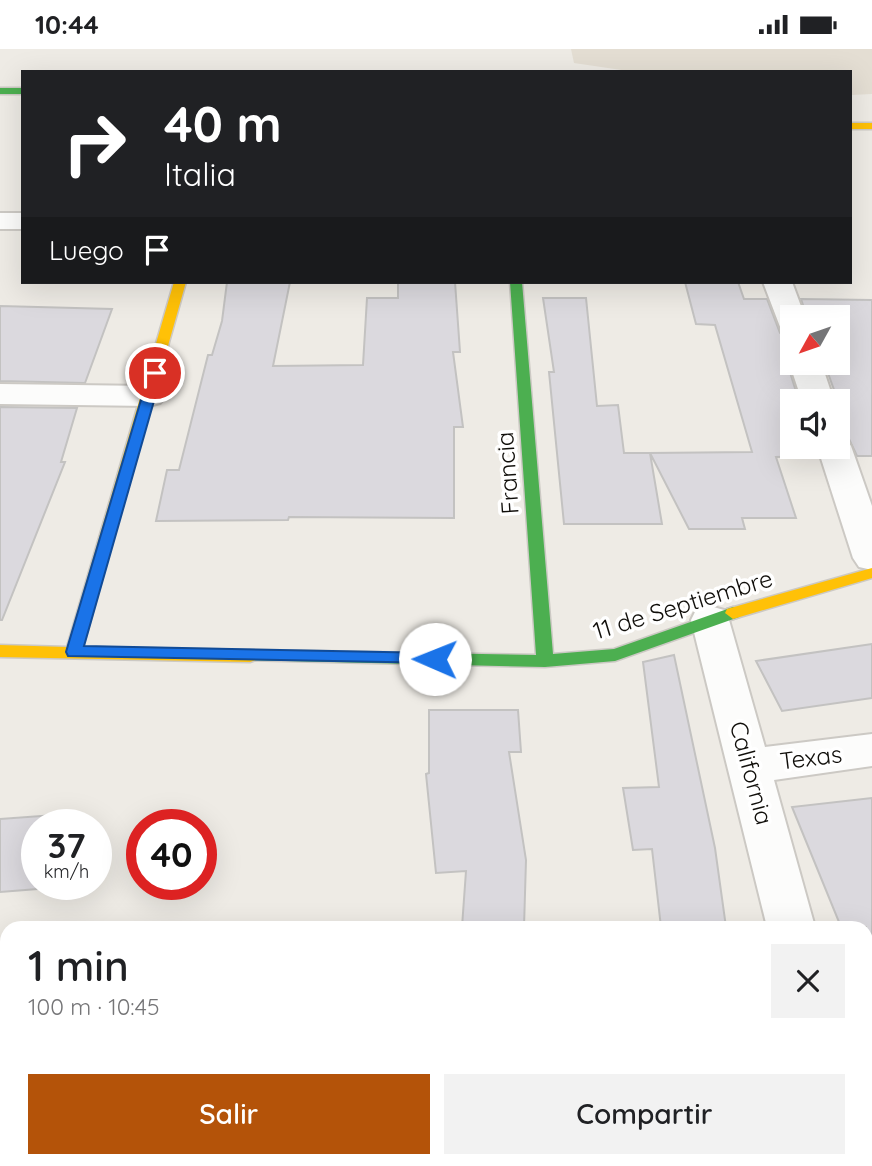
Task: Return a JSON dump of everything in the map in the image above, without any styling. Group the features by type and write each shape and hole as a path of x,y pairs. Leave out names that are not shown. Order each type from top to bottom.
{"street":[{"path":"0,90 21,91"},
{"path":"852,126 872,126"},
{"path":"0,221 21,221"},
{"path":"74,652 179,284"},
{"name":"Francia","path":"516,284 545,661"},
{"path":"779,284 786,305"},
{"path":"0,394 149,396"},
{"path":"838,459 872,558"},
{"name":"11 de Septiembre","path":"0,650 545,661 615,655 710,620 872,573"},
{"name":"California","path":"710,620 789,921"},
{"name":"Texas","path":"750,766 872,750"}],"shaded area":[{"path":"571,49 872,49 872,94 852,95 852,70 621,70 574,63"}],"building":[{"path":"227,284 290,284 273,366 363,365 367,298 398,298 398,284 455,284 460,352 453,352 463,427 454,427 454,518 289,517 288,520 156,521 167,470 179,470 208,355 212,355 222,321"},
{"path":"686,284 739,284 744,299 767,299 780,333 780,375 791,375 795,389 780,389 780,457 776,457 796,518 742,518 745,529 689,529 650,453 752,452 715,325 696,324"},
{"path":"543,298 586,298 597,406 618,405 624,453 650,453 662,524 564,524 549,372 554,372"},
{"path":"801,299 872,300 872,456 857,456 850,441 850,389 834,389 829,375 850,375 850,305 803,305"},
{"path":"0,306 112,309 85,383 0,381"},
{"path":"0,407 77,408 61,462 65,462 2,620 0,620"},
{"path":"872,644 872,698 782,711 756,661"},
{"path":"674,655 715,848 725,921 660,921 652,849 633,850 623,788 659,787 643,662"},
{"path":"429,710 518,710 521,752 509,752 526,860 524,921 462,921 466,871 436,873 426,774 429,773"},
{"path":"872,798 872,921 839,921 792,807"},
{"path":"21,817 21,890 0,892 0,819"}],"traffic: fast":[{"path":"0,91 21,91"},
{"path":"516,284 545,661"},
{"path":"250,656 545,661 615,655 733,613"}],"traffic: slow":[{"path":"852,126 872,126"},
{"path":"74,651 179,284"},
{"path":"733,613 872,573"},
{"path":"0,651 250,656"}],"route":[{"path":"155,373 74,652 435,659"}]}
